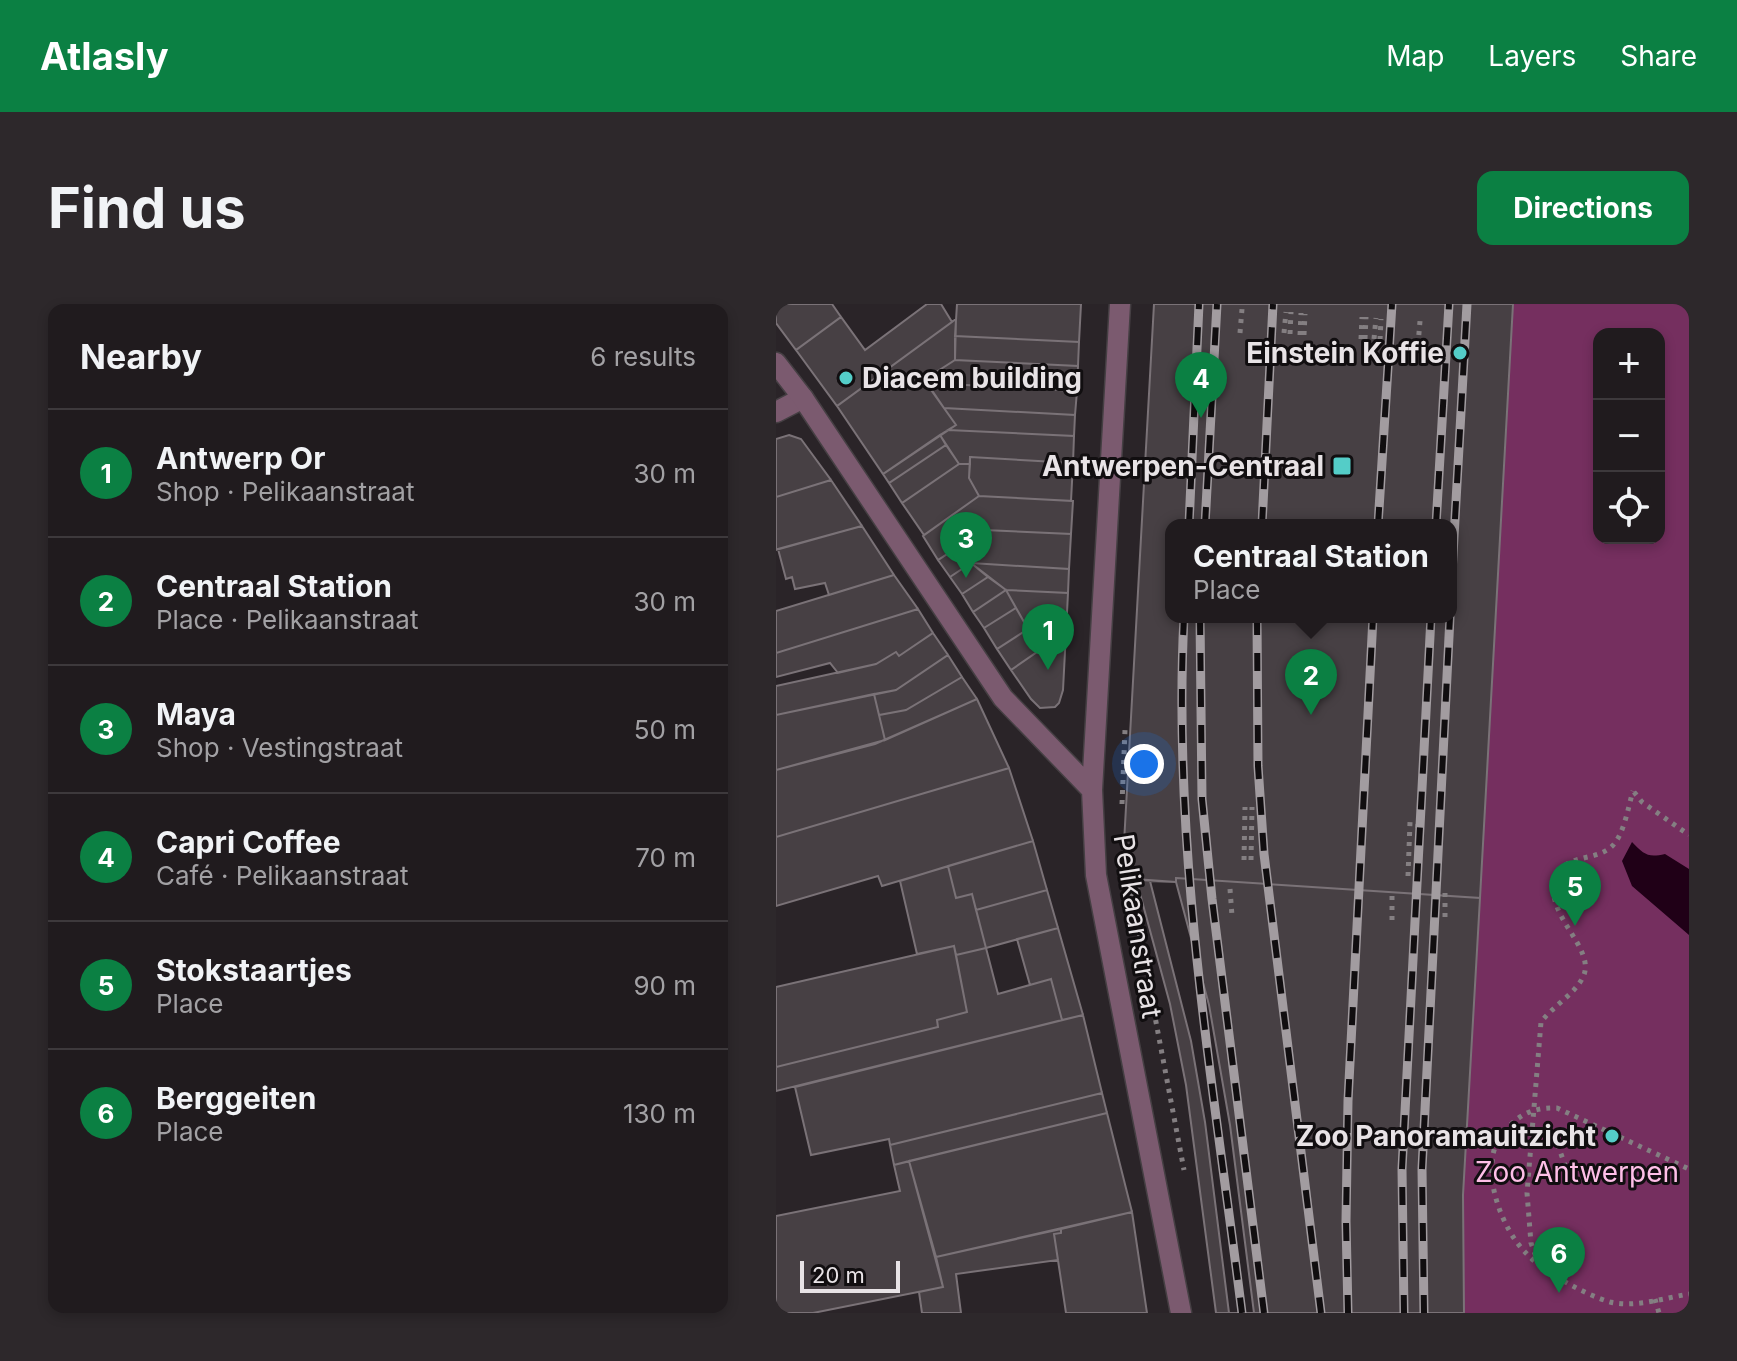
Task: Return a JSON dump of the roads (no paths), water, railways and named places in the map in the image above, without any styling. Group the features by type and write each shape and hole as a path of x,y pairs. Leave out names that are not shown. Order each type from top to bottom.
{"street":[{"name":"Pelikaanstraat","path":"1120,304 1092,790 1096,875 1181,1313"},
{"path":"776,363 803,398 1003,698 1092,790"},
{"path":"776,412 803,398"}],"railway":[{"path":"1189,519 1199,304"},
{"path":"1205,519 1217,304"},
{"path":"1262,519 1273,304"},
{"path":"1378,519 1392,304"},
{"path":"1436,519 1449,304"},
{"path":"1455,519 1467,304"},
{"path":"1184,623 1182,704 1189,879 1242,1313"},
{"path":"1200,623 1202,799 1264,1313"},
{"path":"1257,623 1258,766 1264,854 1321,1313"},
{"path":"1348,1313 1348,1101 1373,623"},
{"path":"1404,1313 1402,1169 1431,623"},
{"path":"1424,1313 1422,1169 1450,623"}],"place":[{"name":"Einstein Koffie","path":"1460,353"},
{"name":"Diacem building","path":"846,378"},
{"name":"Capri Coffee","path":"1201,418"},
{"name":"Antwerpen-Centraal","path":"1342,466"},
{"name":"Maya","path":"966,578"},
{"name":"Antwerp Or","path":"1048,670"},
{"name":"Centraal Station","path":"1311,715"},
{"name":"Stokstaartjes","path":"1575,926"},
{"name":"Zoo Panoramauitzicht","path":"1612,1136"},
{"name":"Berggeiten","path":"1559,1293"}],"park label":[{"name":"Zoo Antwerpen","path":"1577,1172"}]}
